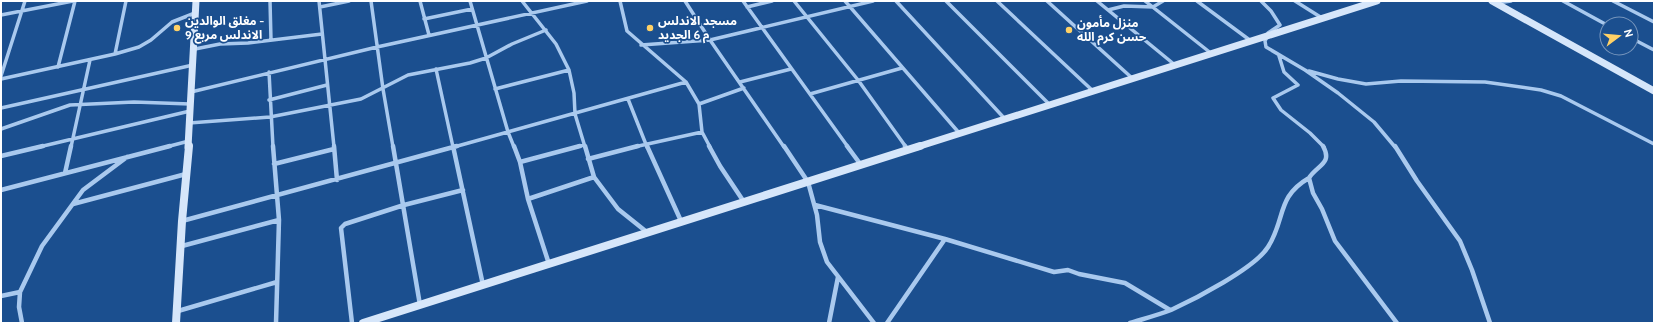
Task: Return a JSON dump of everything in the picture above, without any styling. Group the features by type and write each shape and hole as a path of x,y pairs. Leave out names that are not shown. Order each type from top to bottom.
{"street":[{"path":"1,76 25,1"},
{"path":"1,15 74,1 58,67"},
{"path":"115,54 126,1"},
{"path":"176,323 182,246 182,221 189,141 196,1"},
{"path":"270,1 270,40"},
{"path":"319,1 337,180"},
{"path":"320,7 349,1"},
{"path":"371,1 383,89 404,205 420,306"},
{"path":"420,1 429,35"},
{"path":"470,1 508,132 520,162 528,199 549,264"},
{"path":"522,1 556,44 569,70 574,94 575,114 594,177 618,209 648,233"},
{"path":"191,92 269,72 429,35 533,13 570,3 588,1"},
{"path":"620,1 627,31 641,45 686,82 699,104 702,132 720,166 744,202"},
{"path":"685,1 710,40 808,182 811,197 815,205 820,242 827,262 874,323"},
{"path":"743,1 861,165"},
{"path":"747,8 772,1"},
{"path":"794,1 858,80 908,150"},
{"path":"845,1 960,134"},
{"path":"641,45 710,40 873,1"},
{"path":"896,1 1005,119"},
{"path":"946,1 1049,104"},
{"path":"997,1 1093,91"},
{"path":"1047,1 1132,78"},
{"path":"1097,1 1175,65"},
{"path":"1145,1 1212,54"},
{"path":"1108,10 1124,6 1152,7 1163,1"},
{"path":"1197,1 1251,42"},
{"path":"1261,1 1280,25 1263,38"},
{"path":"1295,1 1322,19"},
{"path":"363,323 1377,1"},
{"path":"1493,2 1511,1"},
{"path":"1563,1 1599,21"},
{"path":"1612,1 1654,22"},
{"path":"1493,2 1654,91"},
{"path":"424,19 472,9"},
{"path":"1,79 90,60 139,47 151,40 172,22 195,13"},
{"path":"189,123 270,117 361,99 408,75 486,58 512,44 546,30"},
{"path":"194,48 322,34"},
{"path":"1263,38 1266,47 1305,70 1357,107 1374,122 1392,142 1417,181 1460,241 1472,270 1490,323"},
{"path":"1639,42 1654,50"},
{"path":"1130,323 1170,310 1236,275 1268,248 1278,226 1282,209 1291,191 1309,178 1314,170 1326,160 1327,154 1325,148 1315,137 1280,110 1273,98 1298,85 1284,72 1279,56"},
{"path":"65,173 82,103 90,60"},
{"path":"1,108 193,65"},
{"path":"810,94 902,68"},
{"path":"436,69 483,285"},
{"path":"740,82 791,69"},
{"path":"495,89 569,70"},
{"path":"1305,70 1338,79 1366,84 1401,81 1485,82 1541,90 1561,96 1654,144"},
{"path":"269,72 270,117 279,220 276,323"},
{"path":"182,221 337,180 686,82"},
{"path":"270,100 327,85"},
{"path":"699,104 744,88"},
{"path":"628,99 646,144 681,222"},
{"path":"1,129 58,108 82,103 134,102 190,108"},
{"path":"1,156 73,139 190,108"},
{"path":"588,159 646,144 702,132"},
{"path":"1,190 189,141"},
{"path":"520,162 584,145"},
{"path":"274,164 334,149"},
{"path":"22,323 19,308 20,292 42,246 83,190 127,157"},
{"path":"72,204 186,174"},
{"path":"528,199 594,177"},
{"path":"1309,178 1314,193 1336,241 1355,269 1397,323"},
{"path":"352,323 341,228 345,224 404,205 463,190"},
{"path":"815,205 945,239 1054,272 1068,270 1079,274 1125,283 1170,310"},
{"path":"182,246 279,220"},
{"path":"888,323 945,239"},
{"path":"829,323 838,278"},
{"path":"178,311 277,282"},
{"path":"1,296 20,292"}],"place":[{"name":"مغلق الوالدين - الاندلس مربع 9","path":"177,28"},
{"name":"مسجد الاندلس م 6 الجديد","path":"650,28"},
{"name":"منزل مأمون حسن كرم الله","path":"1069,30"}]}
